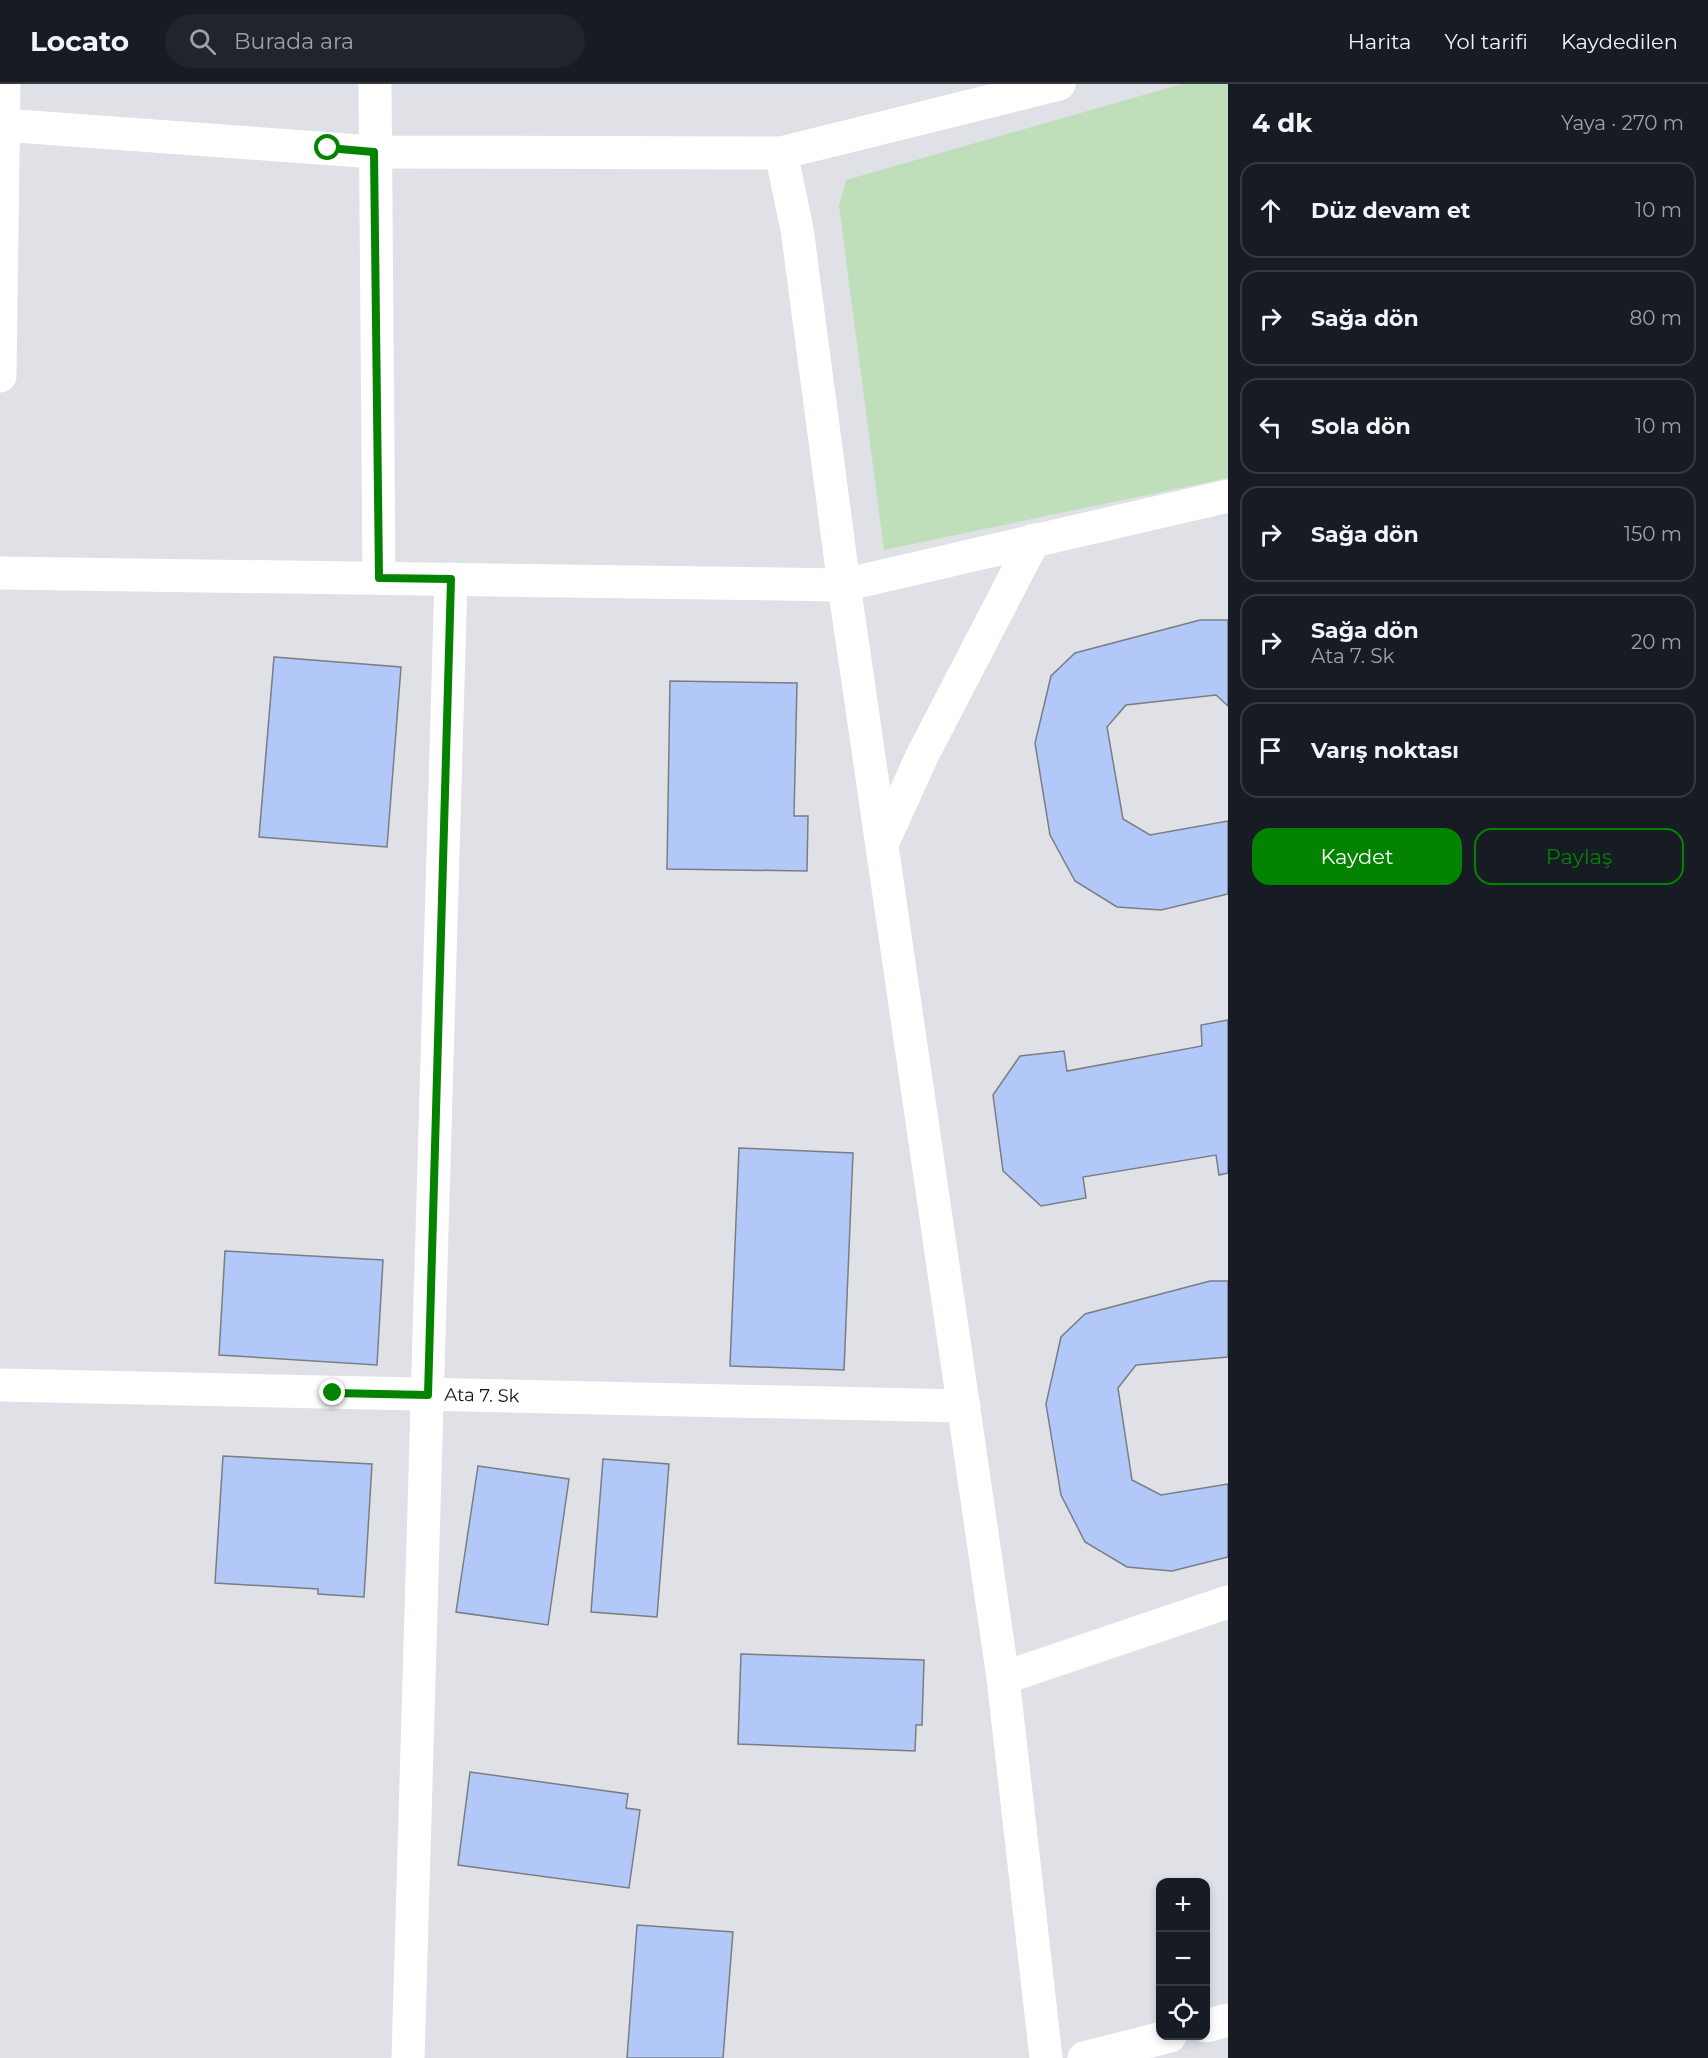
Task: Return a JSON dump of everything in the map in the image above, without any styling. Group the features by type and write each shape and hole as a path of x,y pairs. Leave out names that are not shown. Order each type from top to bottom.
{"street":[{"path":"0,376 4,84"},
{"path":"375,84 379,578"},
{"path":"3,125 374,152 781,153 1059,84"},
{"path":"781,153 797,229 844,585 1003,1678 1046,2058"},
{"path":"0,573 844,585 1228,496"},
{"path":"883,842 922,756 1034,540"},
{"path":"408,2058 451,579"},
{"name":"Ata 7. Sk","path":"0,1385 964,1406"},
{"path":"1003,1678 1228,1602"},
{"path":"1210,2025 1228,2020"},
{"path":"1084,2058 1156,2040"}],"green space":[{"path":"1182,84 1228,84 1228,478 884,550 839,206 846,180"}],"building":[{"path":"1200,620 1228,620 1228,706 1216,695 1126,705 1107,727 1123,819 1150,835 1228,821 1228,894 1161,910 1117,907 1075,881 1050,835 1035,743 1051,676 1075,653"},
{"path":"274,657 401,667 387,847 259,837"},
{"path":"670,681 797,683 794,816 808,816 807,871 667,869"},
{"path":"1228,1020 1228,1173 1219,1175 1216,1155 1083,1177 1086,1198 1041,1206 1003,1171 993,1095 1020,1056 1064,1051 1067,1071 1202,1046 1201,1025"},
{"path":"739,1148 853,1153 844,1370 730,1366"},
{"path":"225,1251 383,1260 377,1365 219,1355"},
{"path":"1210,1281 1228,1281 1228,1357 1136,1365 1118,1388 1132,1480 1161,1495 1228,1484 1228,1557 1172,1571 1127,1567 1085,1542 1061,1495 1046,1404 1061,1337 1085,1314"},
{"path":"223,1456 372,1464 364,1597 318,1594 318,1589 215,1583"},
{"path":"603,1459 669,1464 657,1617 591,1612"},
{"path":"478,1466 569,1479 548,1625 456,1612"},
{"path":"741,1654 924,1660 922,1725 916,1725 915,1751 738,1744"},
{"path":"470,1772 628,1794 626,1808 640,1810 629,1888 458,1865"},
{"path":"637,1925 733,1932 723,2058 627,2058"}],"route":[{"path":"328,148 374,152 379,578 451,579 428,1395 333,1393"}]}
